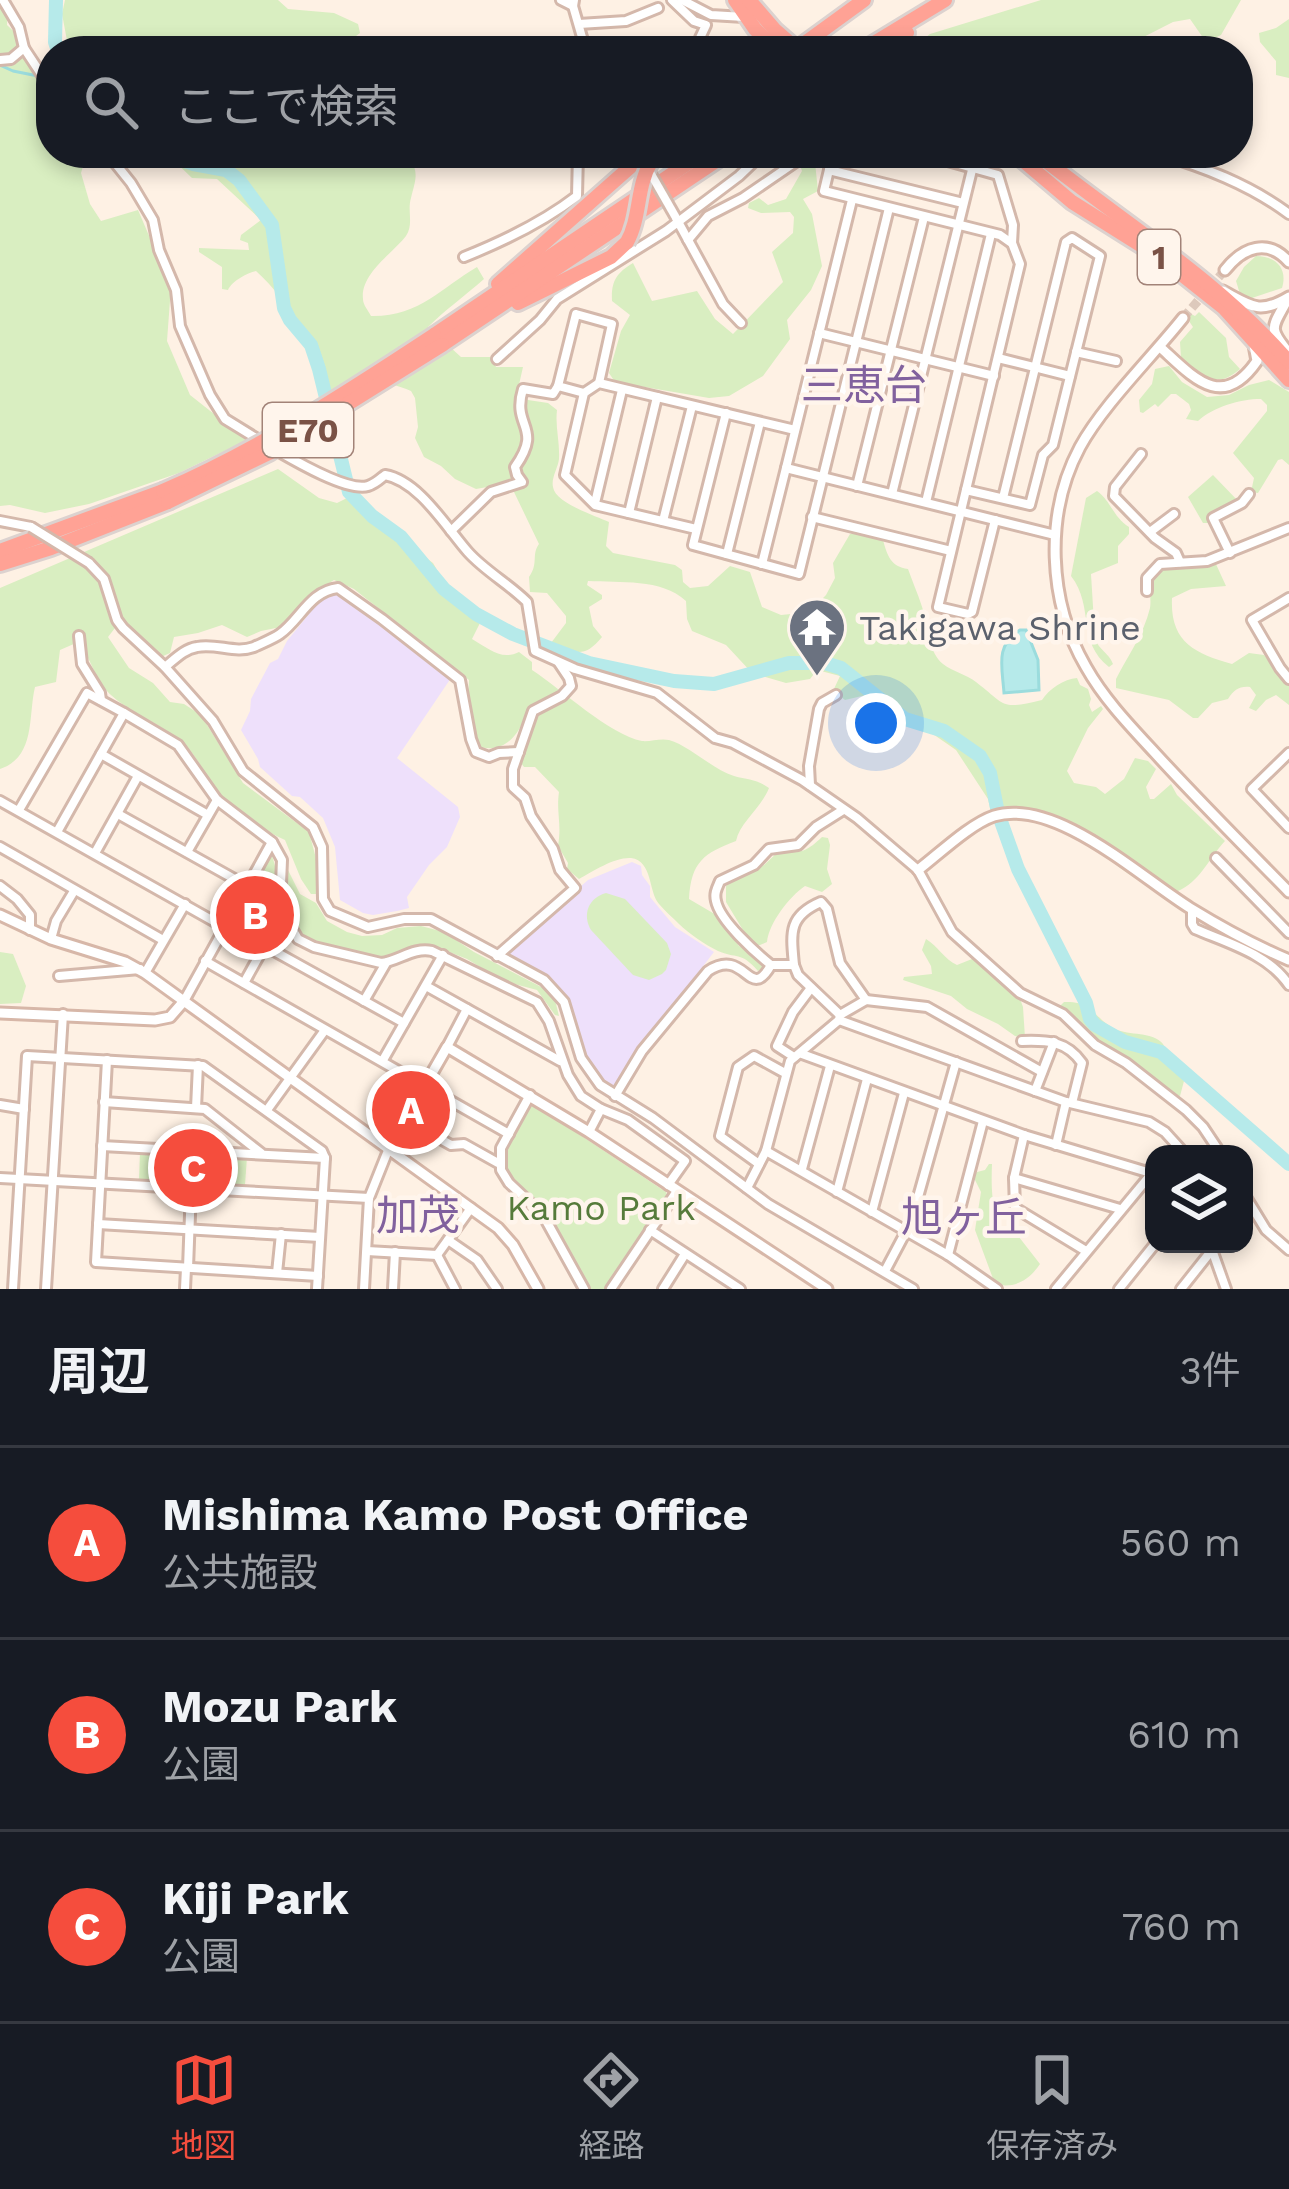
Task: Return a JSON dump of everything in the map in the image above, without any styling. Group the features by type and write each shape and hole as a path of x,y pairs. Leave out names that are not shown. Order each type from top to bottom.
{"highway":[{"path":"735,0 763,36"},
{"path":"749,0 782,36"},
{"path":"817,36 864,0"},
{"path":"820,36 875,0"},
{"path":"886,36 945,0"},
{"path":"902,36 956,0"},
{"path":"467,321 636,168"},
{"path":"467,321 611,257 634,229 646,168"},
{"name":"E70","path":"467,321 682,168"},
{"name":"E70","path":"0,569 122,521 259,446 438,340 705,168"},
{"name":"1","path":"1032,168 1072,202 1161,258 1242,325 1289,382"},
{"name":"1","path":"1055,168 1206,281 1289,357"},
{"name":"E70","path":"0,550 166,496"}],"street":[{"path":"8,0 24,48 36,64"},
{"path":"561,0 573,3 582,36"},
{"path":"672,0 694,21 706,25 701,36"},
{"path":"682,0 711,15 746,17"},
{"path":"579,24 626,21 658,8"},
{"path":"0,60 11,59 24,48"},
{"path":"119,168 153,220 159,250 176,290 180,326 218,410 240,429 311,470 367,487 385,475 399,478 471,555 527,602 533,648 558,663 657,693 715,738 734,743 810,785 918,870 952,932 1020,993 1063,1014 1096,1045 1186,1109 1215,1145"},
{"path":"464,257 498,244 577,196 578,168"},
{"path":"655,168 676,219 723,304 741,323"},
{"path":"497,359 557,299 630,256 748,168"},
{"path":"688,240 708,216 785,168"},
{"path":"892,494 972,168"},
{"path":"980,168 1001,179 1013,224 1012,244"},
{"path":"1205,168 1289,214"},
{"path":"963,203 829,170 824,191 1006,238 1019,257 1019,273 938,607 970,614 995,520"},
{"path":"763,564 852,200"},
{"path":"726,413 692,545 799,574 889,208"},
{"path":"857,486 924,217"},
{"path":"926,502 992,234"},
{"path":"967,490 1030,505 1043,455 1053,445 1100,256 1072,238 1066,242 1003,498"},
{"path":"1225,270 1242,252 1261,247 1278,251 1289,262"},
{"path":"1206,281 1258,308 1289,297 1273,326 1289,357"},
{"path":"452,531 490,492 522,482 515,466 528,446 529,433 519,415 520,396 524,389 553,394 576,314 612,323 599,383 584,393 565,475 595,505 696,530"},
{"path":"1184,318 1080,447 1065,485 1054,535 1057,580 1066,619 1097,685 1166,765 1289,892"},
{"path":"1160,347 1194,378 1210,387 1225,387 1251,370 1258,355 1242,325"},
{"path":"819,333 994,376"},
{"path":"1076,352 1115,361"},
{"path":"998,358 1070,376"},
{"path":"1251,370 1269,370 1289,382"},
{"path":"599,383 795,430"},
{"path":"558,386 584,393"},
{"path":"595,505 622,389"},
{"path":"629,513 657,397"},
{"path":"663,521 692,406"},
{"path":"727,554 760,421"},
{"path":"1141,454 1113,493 1180,562"},
{"path":"786,468 1054,535"},
{"path":"1230,554 1213,518 1242,503 1249,494"},
{"path":"1150,532 1174,514"},
{"path":"812,517 951,551"},
{"path":"0,521 31,526 89,563 104,580 117,620 213,722 249,777 313,827 322,847 323,899 331,911 368,926 430,919 544,980 564,1002 581,1058 615,1096 653,1118 768,1204 913,1289"},
{"path":"1147,591 1147,578 1164,562 1207,561 1289,528"},
{"path":"165,667 192,648 254,646 280,634 325,591 338,588 460,680 476,752 489,757 519,752"},
{"path":"1289,598 1252,620 1289,679"},
{"path":"79,636 82,664 102,701"},
{"path":"497,956 575,888 560,870 554,849 531,816 525,798 513,788 512,773 533,711 571,686 558,663"},
{"path":"19,810 87,693 178,745 217,800 272,842 282,860 278,897 282,916 304,943 386,964"},
{"path":"810,785 819,709 836,694"},
{"path":"57,832 124,713"},
{"path":"101,754 208,815"},
{"path":"1288,827 1252,789 1289,754"},
{"path":"95,854 138,776"},
{"path":"187,852 217,800"},
{"path":"0,801 224,927"},
{"path":"794,965 771,965 746,944 720,911 717,887 723,878 754,865 769,849 798,845 843,810"},
{"path":"918,870 986,819 1009,813 1030,815 1072,827 1192,910 1289,960"},
{"path":"118,814 247,886"},
{"path":"0,1013 170,1017 272,842"},
{"path":"0,847 163,940"},
{"path":"1216,858 1289,933"},
{"path":"0,886 30,915 30,930"},
{"path":"51,939 74,890"},
{"path":"866,1000 840,963 827,909 821,902 814,904 792,926 794,965 840,1018 1069,1103 1158,1126 1176,1145"},
{"path":"142,971 184,904"},
{"path":"1192,910 1195,929 1275,968 1289,985"},
{"path":"0,915 51,939 142,971 184,1000 508,1238 538,1289"},
{"path":"244,983 282,916"},
{"path":"265,946 404,1023"},
{"path":"364,1001 386,964 425,949 442,955 537,1003 581,1096 628,1120 685,1161 650,1230 611,1289"},
{"path":"382,1060 442,955"},
{"path":"206,961 508,1134"},
{"path":"615,1096 642,1051 708,971 734,964 753,979 764,976 771,965"},
{"path":"58,976 142,971"},
{"path":"426,986 562,1061"},
{"path":"811,988 777,1046 1024,1135 1145,1171"},
{"path":"747,1188 766,1150 785,1073 798,1055 866,1000 927,1007 1042,1072"},
{"path":"364,1289 369,1198 389,1148 467,1010"},
{"path":"46,1289 63,1014"},
{"path":"267,1110 325,1030"},
{"path":"1022,1041 1054,1042 1070,1049 1082,1064 1056,1144"},
{"path":"1035,1091 1054,1042"},
{"path":"446,1047 589,1132 810,1284 826,1289"},
{"path":"14,1289 27,1056 198,1065 322,1151 317,1289"},
{"path":"759,1164 720,1136 738,1067 754,1056 785,1073"},
{"path":"107,1060 96,1262 318,1276"},
{"path":"885,1271 907,1232 956,1062"},
{"path":"196,1108 198,1065"},
{"path":"802,1169 830,1066"},
{"path":"837,1192 867,1079"},
{"path":"872,1212 904,1093"},
{"path":"530,1096 500,1151 499,1163 505,1178 543,1215 584,1289"},
{"path":"104,1102 209,1112 261,1154"},
{"path":"0,1106 24,1109"},
{"path":"589,1132 601,1109"},
{"path":"405,1119 451,1145 464,1144 499,1163"},
{"path":"948,1256 983,1121"},
{"path":"1024,1135 1014,1178 1015,1208 1087,1251"},
{"path":"102,1146 325,1158"},
{"path":"766,1150 997,1289"},
{"path":"0,1178 369,1198"},
{"path":"1014,1178 1120,1210"},
{"path":"1056,1289 1145,1182"},
{"path":"185,1289 190,1188"},
{"path":"437,1255 471,1208"},
{"path":"1253,1209 1266,1230 1289,1250"},
{"path":"98,1224 320,1237"},
{"path":"650,1230 740,1289"},
{"path":"278,1274 281,1234"},
{"path":"0,1238 16,1239"},
{"path":"448,1240 477,1260 496,1289"},
{"path":"367,1251 437,1255"},
{"path":"393,1289 394,1252"},
{"path":"1119,1289 1148,1253"},
{"path":"1181,1289 1207,1253"},
{"path":"1213,1253 1226,1289"},
{"path":"662,1289 686,1254"},
{"path":"437,1255 455,1289"}],"shaded area":[{"path":"333,591 347,596 451,678 397,758 458,807 460,817 447,847 407,897 409,908 373,915 340,900 335,847 323,818 260,767 241,730 270,663"},
{"path":"632,862 641,866 650,897 675,927 714,952 643,1044 617,1087 610,1090 590,1066 568,1001 558,986 505,953 588,880"}],"green space":[{"path":"0,0 8,0 7,25 36,56 36,168 82,168 90,204 101,221 138,210 171,287 167,341 190,395 247,440 179,473 89,504 45,513 0,506"},
{"path":"65,0 278,0 288,9 334,13 358,24 360,33 66,36"},
{"path":"1041,0 1241,0 1219,36 1202,36 1190,19 1145,36 930,34"},
{"path":"1289,19 1289,78 1276,75 1276,61 1260,42 1259,33"},
{"path":"182,168 414,168 408,231 367,281 365,305 371,316 403,312 477,267 484,279 428,327 461,357 492,357 496,367 523,367 518,389 528,400 548,403 557,410 555,493 609,522 606,546 613,553 675,565 690,588 708,586 730,566 750,572 762,607 781,615 801,613 826,595 835,578 833,563 850,534 883,540 897,566 908,569 932,647 943,664 1011,705 1042,700 1057,685 1072,679 1088,689 1092,712 1103,709 1067,771 1074,783 1105,794 1124,779 1135,758 1148,761 1156,769 1146,787 1150,799 1171,784 1225,841 1189,885 1171,892 1157,890 1061,827 1006,820 1001,811 990,808 956,750 862,696 845,700 833,691 840,676 817,670 810,679 786,683 752,673 726,645 692,631 686,601 665,588 588,581 602,595 589,607 593,626 602,637 579,652 551,643 566,616 547,593 530,592 529,577 539,544 514,492 493,486 476,489 424,457 415,438 418,427 411,391 364,381 331,391 301,327 256,271 228,290 222,289 222,267 199,248 249,250 241,235 261,220 217,179 192,178"},
{"path":"816,168 818,191 803,199 812,214 822,266 811,290 787,320 790,339 763,376 729,396 709,398 615,382 609,373 630,315 612,301 619,274 633,263 652,301 697,291 715,319 733,334 783,282 772,252 793,233 790,212 761,213 748,208 749,203 759,198 768,205 786,199 802,171"},
{"path":"1256,256 1279,265 1282,288 1249,299 1240,294 1236,281"},
{"path":"1199,312 1226,338 1229,357 1240,369 1224,379 1209,378 1181,358 1180,342 1193,327 1187,318"},
{"path":"1169,366 1182,382 1207,397 1229,395 1269,380 1289,392 1289,465 1278,460 1258,493 1251,492 1254,478 1233,453 1267,411 1261,399 1227,405 1198,421 1186,419 1189,404 1176,394 1140,412 1139,400 1152,384 1155,369"},
{"path":"278,469 319,498 337,503 347,498 433,563 454,599 482,619 472,639 500,654 519,652 532,662 532,670 615,730 642,741 677,743 726,773 769,788 736,841 701,861 689,899 718,916 739,946 762,962 763,969 758,971 743,958 718,951 683,928 659,904 647,870 638,860 618,860 579,879 567,869 558,846 559,792 535,767 521,763 532,724 523,721 516,734 500,746 478,746 469,680 354,589 334,580 306,598 281,627 247,637 222,625 174,637 170,653 161,657 128,627 115,628 108,637 129,668 153,683 170,702 201,715 243,783 309,832 318,866 316,894 301,879 285,840 228,804 177,738 113,697 76,643 60,650 56,682 35,687 25,745 12,763 0,769 0,588"},
{"path":"1213,475 1239,502 1216,511 1203,523 1188,497"},
{"path":"1097,491 1129,527 1118,546 1118,563 1091,574 1095,639 1113,664 1109,667 1093,646 1071,576 1086,498"},
{"path":"1215,562 1226,586 1191,589 1172,598 1180,635 1196,650 1232,664 1249,653 1264,655 1289,685 1289,705 1276,695 1256,711 1249,708 1256,695 1250,687 1243,687 1193,718 1169,700 1116,688 1116,679 1147,618 1150,584 1157,571"},
{"path":"822,837 830,845 827,869 832,884 822,892 805,886 781,911 767,942 752,945 726,902 726,886 778,852 802,851"},
{"path":"270,851 277,904 255,954 223,937"},
{"path":"288,870 300,894 316,903 327,921 347,932 382,935 421,926 444,932 545,989 555,1000 559,1016 537,990 503,981 429,944 391,956 367,957 305,939 292,925 287,910 284,883"},
{"path":"606,893 625,899 667,943 671,954 662,974 649,980 633,975 591,930 588,908"},
{"path":"926,939 957,965 972,959 987,964 1019,996 1025,1038 951,996 903,980 932,974 922,950"},
{"path":"0,952 13,954 26,986 21,1003 0,1004"},
{"path":"1064,1002 1087,1007 1115,1029 1159,1040 1168,1064 1178,1068 1184,1081 1180,1096 1168,1093 1138,1065 1092,1038 1060,1006"},
{"name":"Kamo Park","path":"529,1105 666,1192 606,1289 590,1289 550,1217 504,1166 504,1154"},
{"path":"140,1152 247,1157 245,1185 139,1179"},
{"path":"989,1164 999,1222 1010,1238 1019,1237 1040,1264 1015,1284 995,1284 975,1230 981,1192 973,1176"}],"water":[{"path":"1020,630 1026,630 1038,660 1039,690 1004,693 1003,650"}],"waterway":[{"path":"55,36 56,0"},
{"path":"0,65 36,76"},
{"path":"215,168 239,180 272,225 284,308 311,345 349,492 401,537 444,589 513,634 589,663 674,681 714,684 789,663 825,663 841,668 905,719 944,731 980,756 990,773 1018,869 1090,1019 1125,1042 1161,1052 1289,1164"}],"tunnel":[{"path":"1183,318 1225,270"}],"place":[{"name":"Takigawa Shrine","path":"817,678"},
{"name":"Mozu Park","path":"255,915"},
{"name":"Mishima Kamo Post Office","path":"411,1110"},
{"name":"Kiji Park","path":"193,1168"}],"district":[{"name":"三恵台","path":"864,385"},
{"name":"加茂","path":"418,1215"},
{"name":"旭ヶ丘","path":"964,1217"}]}
